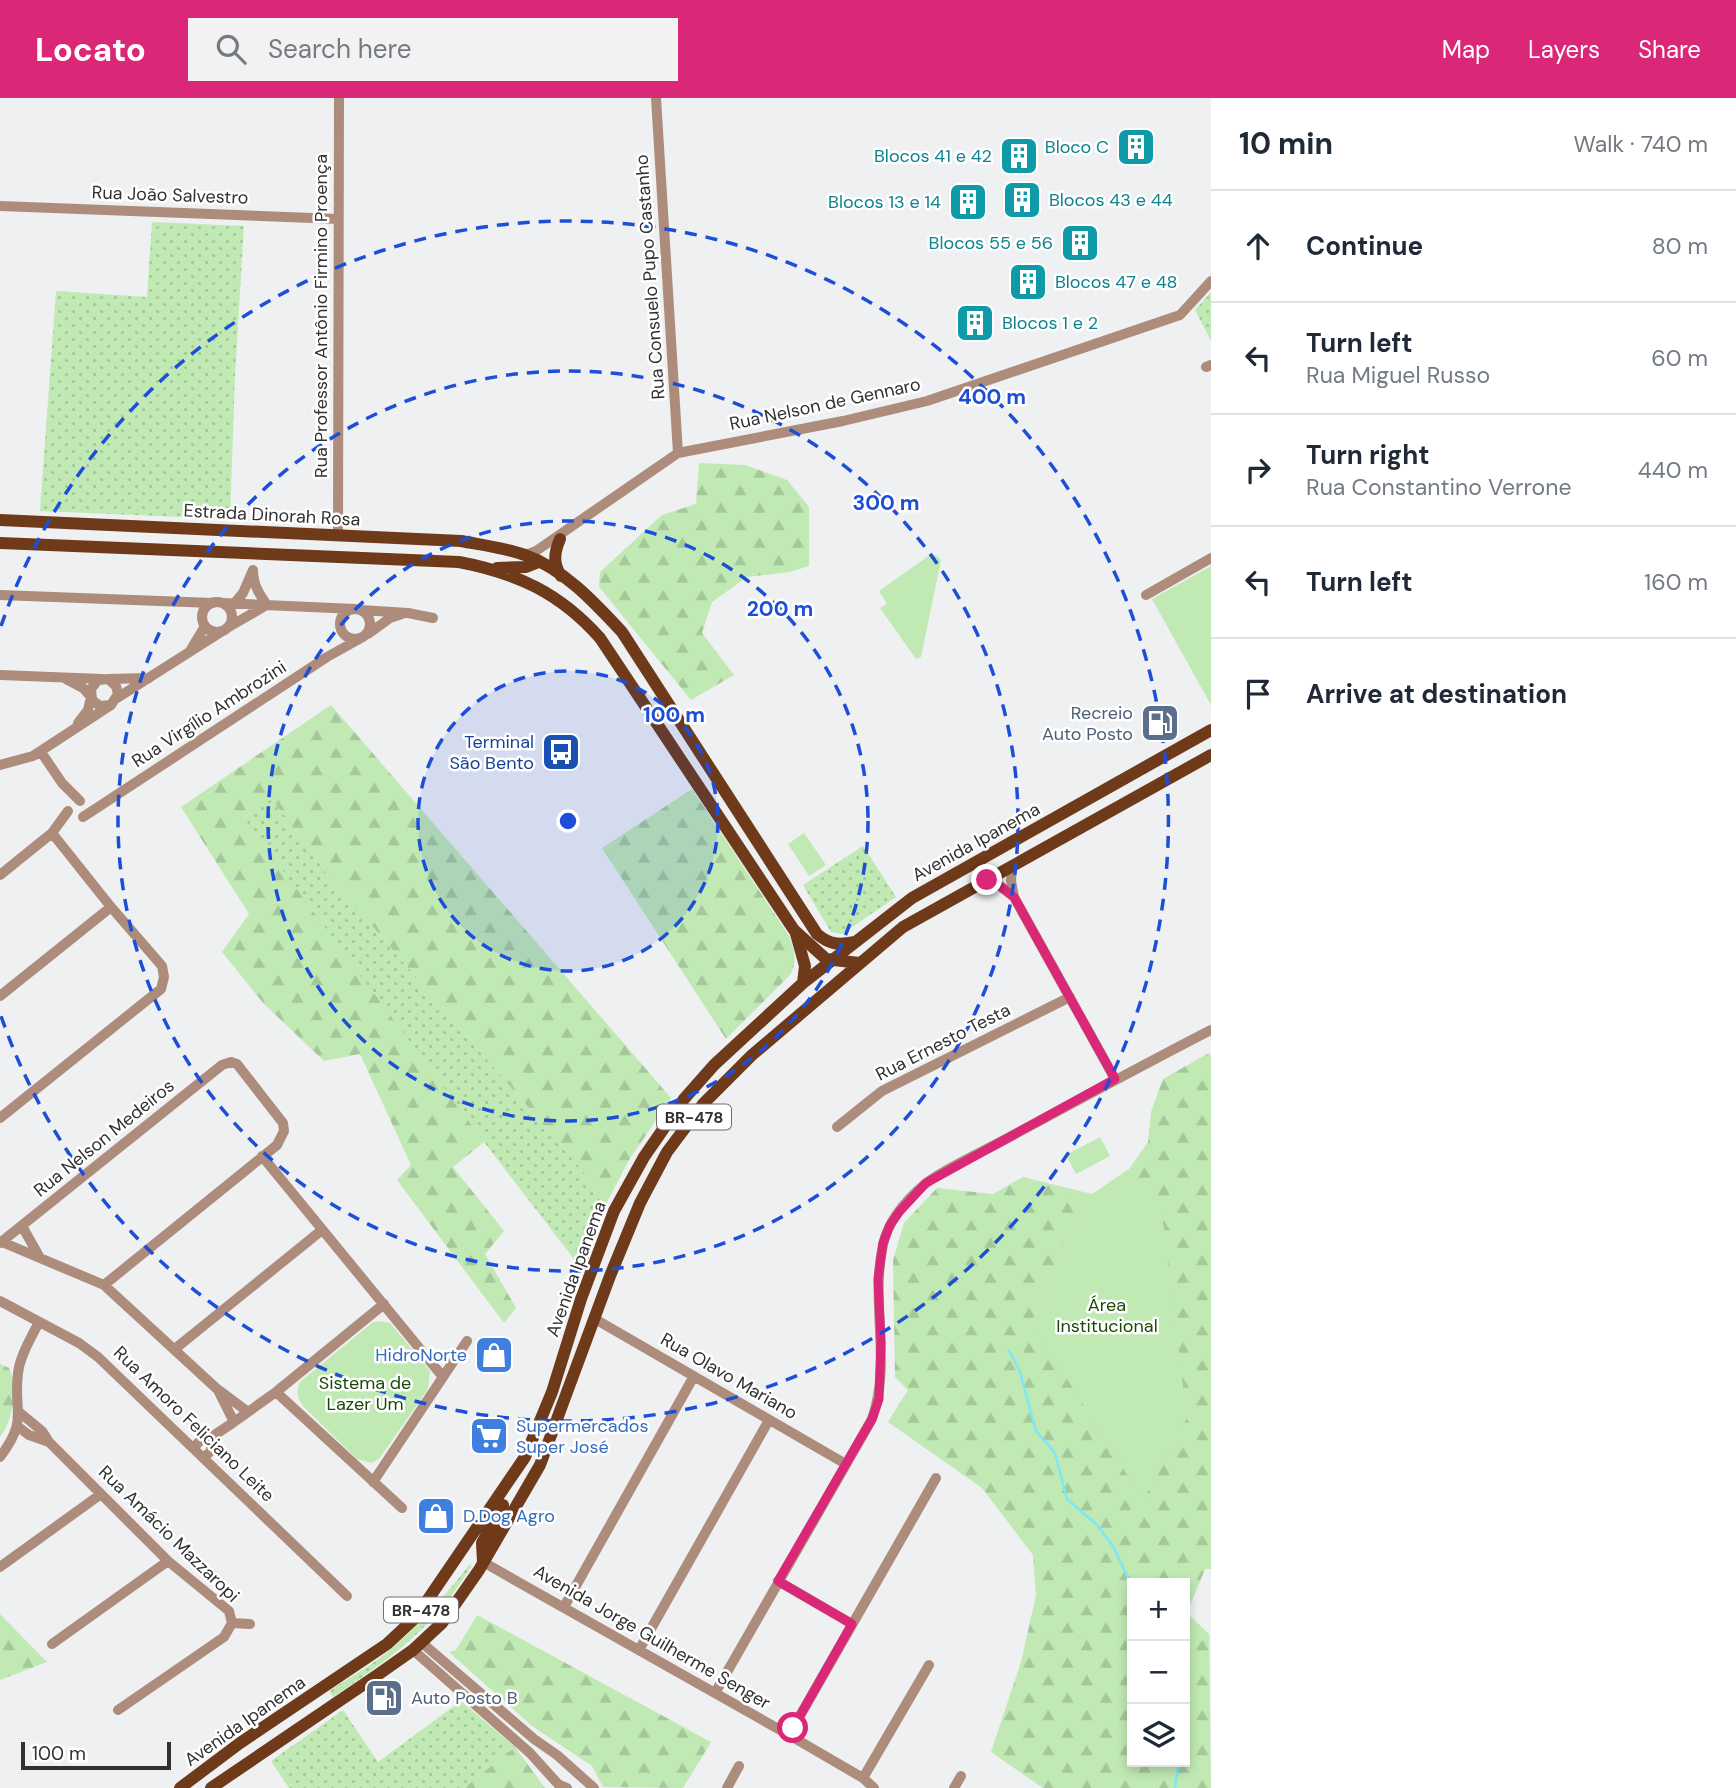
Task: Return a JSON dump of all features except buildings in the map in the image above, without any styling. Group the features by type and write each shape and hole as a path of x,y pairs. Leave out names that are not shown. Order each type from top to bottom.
{"main road":[{"name":"Estrada Dinorah Rosa","path":"0,520 461,541 526,555 592,599 622,632 817,934 836,944 855,942"},
{"path":"562,577 556,568 554,556 564,534"},
{"path":"0,543 459,562 493,568 536,586 580,615 600,638 794,930 820,955 831,961 859,963"},
{"path":"493,568 526,567 539,562"},
{"name":"Avenida Ipanema","path":"180,1788 240,1743 400,1633 416,1617 515,1475 544,1412 614,1211 644,1157 684,1099 714,1065 803,983 912,898 1211,730"},
{"name":"Avenida Ipanema","path":"211,1788 417,1646 442,1623 483,1562 540,1465 640,1203 667,1152 703,1104 752,1055 903,927 1211,755"},
{"path":"794,930 806,966 803,983"},
{"path":"565,1348 579,1326 595,1319"},
{"path":"483,1562 482,1543 512,1489 515,1475"}],"street":[{"name":"Rua Professor Antônio Firmino Proença","path":"338,535 339,98"},
{"name":"Rua Consuelo Pupo Castanho","path":"656,98 678,453"},
{"name":"Rua João Salvestro","path":"0,206 338,219"},
{"name":"Rua Nelson de Gennaro","path":"526,555 564,534 678,453 843,421 927,401 1180,315 1211,281"},
{"name":"Rua Nelson de Gennaro","path":"539,562 564,534"},
{"path":"1146,595 1211,558"},
{"path":"188,654 208,605 223,603 243,593 253,570 253,579 259,594 267,605"},
{"path":"0,595 358,609 408,612 432,618"},
{"path":"173,601 204,620 214,631 225,629 230,624 232,614 223,603"},
{"path":"0,765 26,759 41,751 225,629 267,605"},
{"path":"317,609 335,619 341,630 349,638 363,637 369,630 369,618 358,609 349,610 341,618 341,630"},
{"name":"Rua Virgílio Ambrozini","path":"0,875 52,833 82,818 327,657 390,618 408,612"},
{"name":"Rua Virgílio Ambrozini","path":"327,657 335,648 341,630"},
{"path":"0,675 105,679 152,677"},
{"path":"61,677 83,688 94,703 100,706 114,702"},
{"path":"70,732 84,717 92,686 105,679"},
{"path":"105,679 116,686 114,702"},
{"path":"41,751 62,783 86,810 82,818 73,818 68,810 62,783"},
{"path":"0,756 26,759"},
{"name":"Rua Virgílio Ambrozini","path":"81,802 110,800"},
{"path":"68,810 73,802 81,802"},
{"name":"Rua Virgílio Ambrozini","path":"52,833 68,810"},
{"path":"0,1118 161,989 164,977 162,966 52,833"},
{"path":"1012,866 1010,881 1014,897 1115,1079"},
{"path":"987,880 1014,897"},
{"path":"0,996 111,907"},
{"name":"Rua Ernesto Testa","path":"837,1127 882,1091 1070,997"},
{"path":"715,1693 844,1463 872,1419 879,1399 881,1342 878,1279 883,1243 890,1225 900,1211 926,1183 1115,1079 1211,1030"},
{"name":"Rua Nelson Medeiros","path":"1,1243 222,1065 231,1062 241,1067 280,1117 284,1131 277,1145 262,1157"},
{"path":"104,1285 262,1157 443,1377"},
{"path":"22,1226 40,1258"},
{"path":"176,1348 322,1230"},
{"path":"1,1243 104,1285 176,1348 216,1388 248,1412"},
{"name":"Rua Amoro Feliciano Leite","path":"0,1301 79,1343 98,1357 347,1596"},
{"path":"194,1447 276,1392 384,1304"},
{"name":"Rua Olavo Mariano","path":"595,1319 844,1463"},
{"path":"0,1457 21,1429 18,1370 39,1322"},
{"path":"373,1482 467,1341"},
{"path":"564,1607 694,1376"},
{"path":"216,1388 234,1422"},
{"path":"276,1392 402,1508"},
{"name":"Rua Amácio Mazzaropi","path":"19,1412 42,1431 49,1442 168,1561 229,1611 232,1623"},
{"path":"639,1650 769,1420"},
{"name":"Rua Amácio Mazzaropi","path":"21,1429 49,1442"},
{"path":"204,1457 210,1452 216,1434"},
{"path":"789,1735 936,1478"},
{"path":"0,1567 101,1494"},
{"path":"52,1644 168,1561"},
{"name":"Avenida Jorge Guilherme Senger","path":"483,1562 789,1735 863,1778 874,1788"},
{"path":"778,1581 852,1624"},
{"path":"118,1710 224,1637 232,1623 250,1624"},
{"path":"417,1646 530,1753 558,1784 567,1788"},
{"path":"417,1646 557,1755 594,1788"},
{"path":"863,1778 929,1665"},
{"path":"727,1788 740,1766"},
{"path":"954,1788 961,1776"}],"green space":[{"path":"152,222 244,226 230,519 40,511 56,291 147,297"},
{"path":"1211,292 1211,341 1195,310"},
{"path":"699,463 745,465 787,480 809,507 809,566 790,572 747,577 712,602 702,633 734,675 691,700 599,587 600,572 662,515 696,504"},
{"path":"930,555 936,555 941,560 921,657 916,659 880,608 887,604 879,591"},
{"path":"1211,566 1211,705 1152,599"},
{"path":"331,705 671,1098 629,1160 608,1200 325,871 272,799 244,818 484,1142 453,1167 504,1231 485,1254 516,1308 504,1323 397,1180 411,1165 360,1054 324,1061 264,1004 222,952 249,914 181,807"},
{"path":"692,789 789,936 794,956 790,975 726,1039 602,848"},
{"path":"272,798 325,871 608,1200 584,1272 243,819"},
{"path":"804,833 826,865 809,876 788,844"},
{"path":"863,846 896,897 842,934 831,932 803,885"},
{"path":"1209,1053 1211,1569 1205,1569 1190,1606 1190,1578 1127,1578 1127,1767 1190,1767 1190,1616 1209,1634 1211,1788 1043,1788 991,1752 1021,1662 1036,1595 1033,1555 982,1488 888,1422 908,1390 895,1377 893,1260 904,1223 937,1188 993,1194 1023,1177 1070,1191 1077,1211 1032,1323 1160,1198 1129,1169 1148,1142 1151,1112 1163,1079"},
{"path":"1100,1137 1110,1156 1076,1174 1066,1155"},
{"name":"Área Institucional","path":"1129,1169 1160,1197 1187,1418 1143,1500 1032,1323 1077,1211 1069,1191 1023,1177 1092,1194"},
{"name":"Sistema de Lazer Um","path":"373,1322 390,1323 430,1371 428,1389 379,1459 372,1463 357,1459 304,1407 298,1392 300,1382"},
{"path":"0,1364 9,1368 14,1394 11,1413 0,1437"},
{"path":"470,1564 471,1567 456,1590 415,1636 333,1697 329,1691 396,1645 430,1612"},
{"path":"0,1614 47,1662 0,1680"},
{"path":"477,1615 711,1742 683,1788 603,1787 592,1766 532,1726 449,1652 456,1650"},
{"path":"461,1701 515,1747 464,1788 289,1788 271,1761 343,1710 378,1762"},
{"path":"515,1747 545,1788 464,1788"}],"waterway":[{"path":"1009,1350 1020,1372 1036,1431 1055,1453 1067,1499 1097,1525 1113,1546 1128,1578"},
{"path":"1175,1788 1178,1767"}],"place":[{"name":"Bloco C","path":"1136,147"},
{"name":"Blocos 41 e 42","path":"1019,156"},
{"name":"Blocos 43 e 44","path":"1022,200"},
{"name":"Blocos 13 e 14","path":"968,202"},
{"name":"Blocos 55 e 56","path":"1080,243"},
{"name":"Blocos 47 e 48","path":"1028,282"},
{"name":"Blocos 1 e 2","path":"975,323"},
{"name":"Recreio Auto Posto","path":"1160,723"},
{"name":"Terminal São Bento","path":"561,752"},
{"name":"HidroNorte","path":"494,1355"},
{"name":"Supermercados Super José","path":"489,1436"},
{"name":"D.Dog Agro","path":"436,1516"},
{"name":"Auto Posto B","path":"384,1698"}],"route":[{"path":"793,1728 852,1624 778,1581 844,1463 872,1419 879,1399 881,1342 878,1279 883,1243 890,1225 926,1183 1115,1079 1014,897 987,880"}]}
